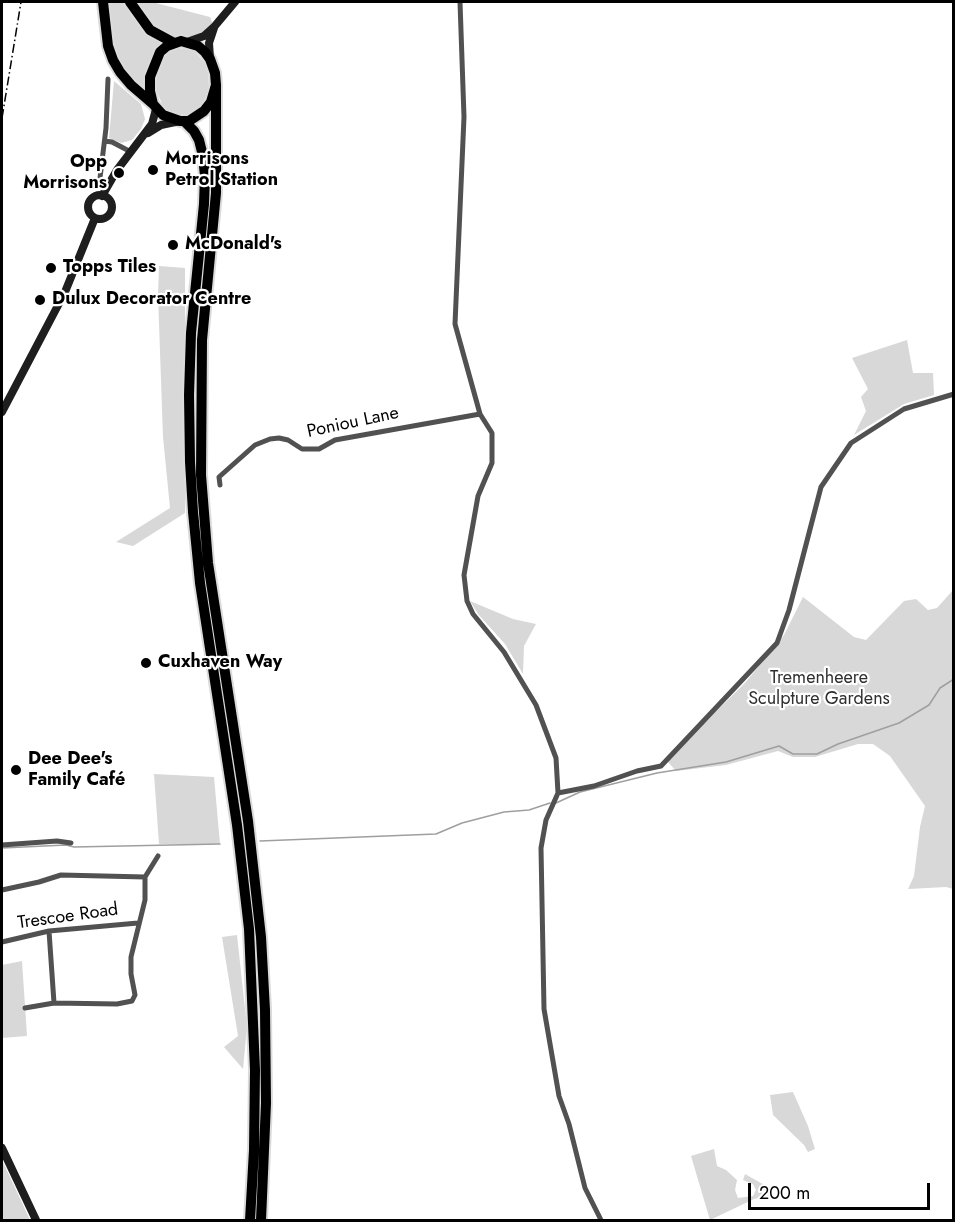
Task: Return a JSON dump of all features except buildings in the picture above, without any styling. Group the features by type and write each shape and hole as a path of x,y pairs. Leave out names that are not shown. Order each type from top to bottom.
{"highway":[{"path":"103,2 108,46 120,72 163,115 182,121 194,131 203,156 204,204 192,333 189,395 190,462 200,583 237,825 249,929 255,1070 250,1221"},
{"path":"130,2 150,30 174,43"},
{"path":"155,106 150,91 150,77 160,52 174,43 187,42 198,46 210,59 216,85 216,193 202,340 201,475 208,563 248,821 261,937 266,1065 261,1221"},
{"path":"182,121 197,117 204,111 211,102 216,85"}],"street":[{"path":"187,42 204,36 236,2"},
{"path":"460,2 464,117 455,324 480,414 492,433 492,463 478,496 464,575 467,601 473,614 504,652 536,705 556,759 558,793 546,820 541,848 544,1009 559,1096 569,1124 585,1188 601,1221"},
{"path":"210,59 208,43 214,27"},
{"path":"100,178 105,141 108,79"},
{"path":"102,196 152,124 155,106"},
{"path":"145,134 161,125 182,121"},
{"path":"105,141 112,142 131,152"},
{"path":"102,196 109,200 110,212 102,219 95,218 88,210 89,203 92,198 102,196"},
{"path":"2,412 65,292 95,218"},
{"path":"558,793 594,786 637,771 661,766 777,643 795,589 821,487 851,443 904,409 954,394"},
{"name":"Poniou Lane","path":"220,485 219,477 255,445 270,439 288,440 302,449 319,449 335,440 480,414"},
{"path":"2,845 71,843"},
{"path":"25,1008 54,1003 117,1004 132,1001 135,995 131,957 145,900 145,877 158,856"},
{"path":"2,890 61,875 145,877"},
{"name":"Trescoe Road","path":"2,942 49,931 138,923"},
{"path":"49,931 54,1003"},
{"path":"2,1148 36,1221"}],"green space":[{"path":"103,2 152,2 210,17 214,27 204,36 174,43 154,63 153,104 113,59"},
{"path":"178,48 194,51 205,63 209,87 202,106 190,115 182,117 168,112 156,90 156,73 160,62 168,53"},
{"path":"114,81 141,104 145,119 141,129 132,140 121,143 109,138"},
{"path":"159,266 185,268 185,513 133,546 116,542 170,508 163,437"},
{"path":"907,340 913,373 933,373 934,395 904,404 854,435 866,411 861,397 868,389 852,358"},
{"name":"Tremenheere Sculpture Gardens","path":"953,590 953,889 946,887 908,889 914,876 925,806 890,756 873,744 858,744 815,757 793,757 778,751 726,765 676,771 668,762 676,751 745,683 784,635 803,597 854,637 866,640 904,601 916,599 928,610 937,608"},
{"path":"470,601 513,619 536,624 524,646 523,674 505,644 478,614"},
{"path":"154,774 214,777 220,844 159,844"},
{"path":"237,935 247,1027 243,1069 224,1047 238,1036 222,937"},
{"path":"22,961 27,1036 2,1038 2,965"},
{"path":"793,1092 815,1149 808,1152 804,1145 773,1115 770,1095"},
{"path":"714,1149 717,1166 726,1170 737,1180 735,1190 738,1198 753,1196 756,1190 753,1184 743,1180 745,1174 768,1187 772,1196 754,1199 710,1220 691,1156"},
{"path":"2,1160 19,1196 30,1220 2,1220"}],"waterway":[{"path":"556,803 580,792 657,773 726,762 779,746 793,754 817,754 838,744 899,723 929,705 940,688 954,679"},
{"path":"260,841 436,834 462,823 504,812 529,810 550,803"},
{"path":"2,848 66,845 74,847 220,844"}],"railway":[{"path":"2,118 21,2"}],"place":[{"name":"Morrisons Petrol Station","path":"153,170"},
{"name":"Opp Morrisons","path":"119,173"},
{"name":"McDonald's","path":"173,245"},
{"name":"Topps Tiles","path":"51,268"},
{"name":"Dulux Decorator Centre","path":"40,300"},
{"name":"Cuxhaven Way","path":"146,663"},
{"name":"Dee Dee's Family Café","path":"16,770"}]}
